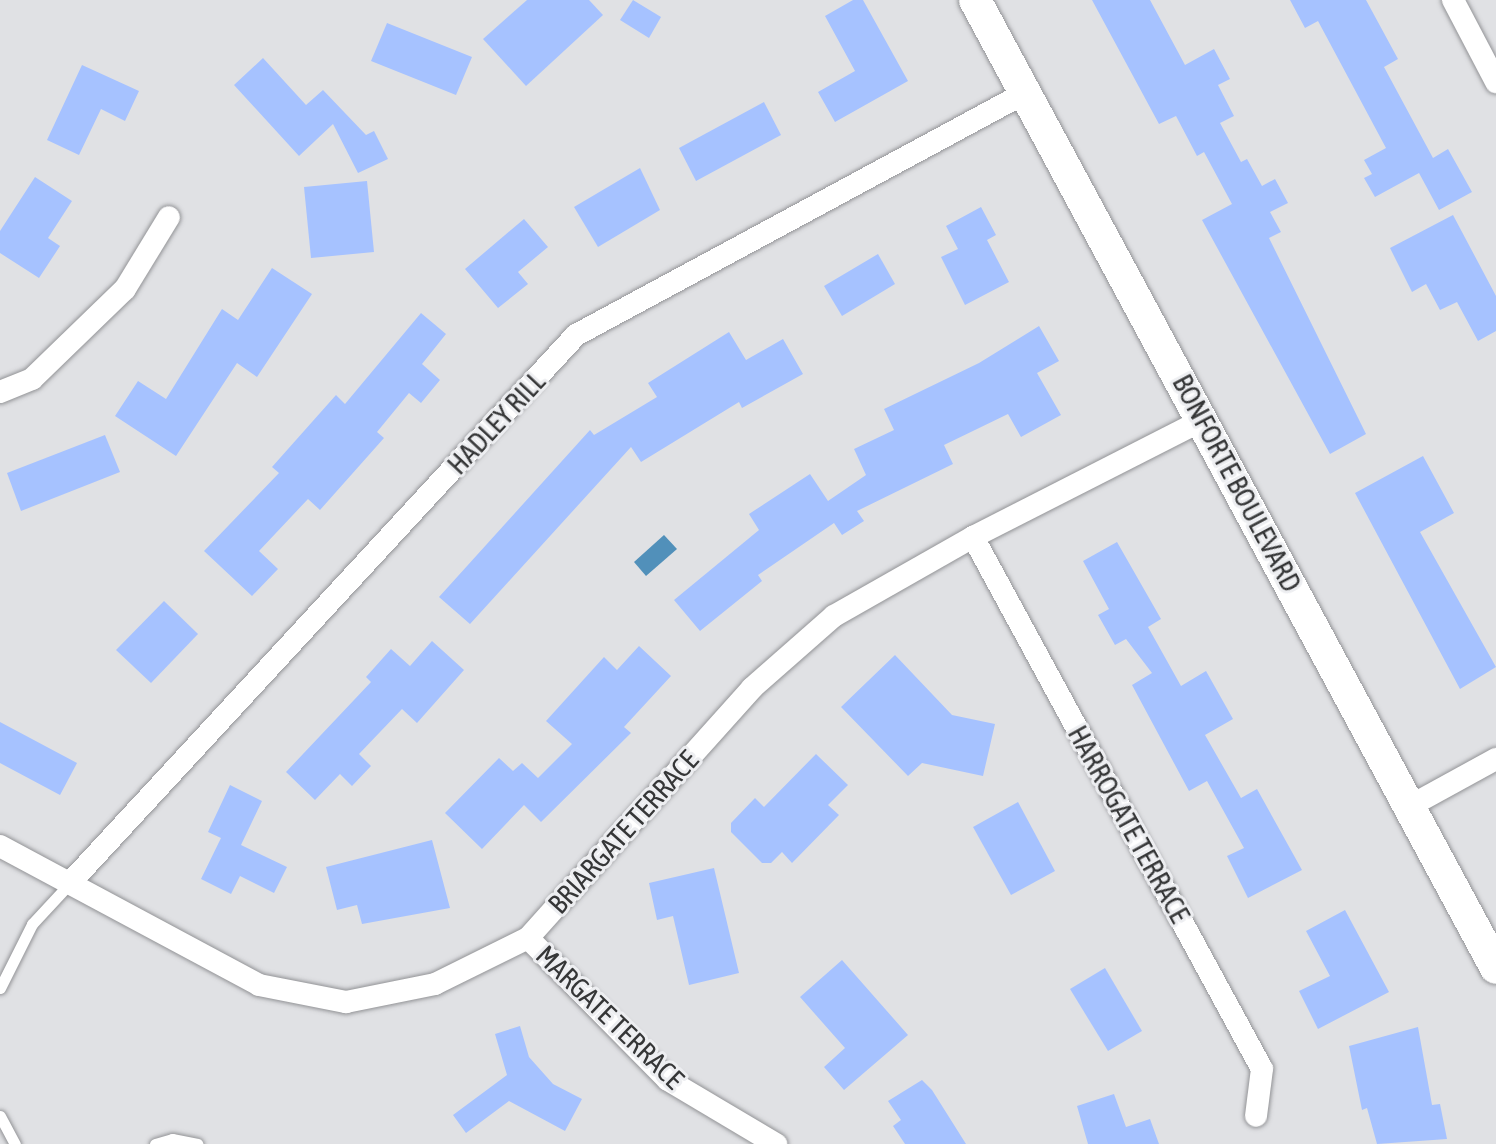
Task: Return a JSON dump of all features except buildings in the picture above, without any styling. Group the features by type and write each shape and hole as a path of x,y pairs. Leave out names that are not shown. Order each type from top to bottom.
{"main road":[{"name":"BONFORTE BOULEVARD","path":"975,0 1023,94 1203,420 1410,806 1492,949"}],"street":[{"path":"1453,0 1496,82"},
{"name":"HADLEY RILL","path":"70,883 576,335 1023,94"},
{"path":"0,392 32,379 125,289 169,217"},
{"name":"BRIARGATE TERRACE","path":"0,846 259,985 346,1002 435,984 528,938 752,688 834,616 973,537 1203,420"},
{"name":"HARROGATE TERRACE","path":"973,537 1262,1069 1256,1116"},
{"path":"1410,806 1496,759"},
{"name":"MARGATE TERRACE","path":"528,938 668,1080 776,1144"}],"lane":[{"path":"0,988 32,924 70,883"},
{"path":"0,1116 15,1144"},
{"path":"155,1144 172,1139 198,1144"}],"water":[{"path":"664,535 677,549 646,576 634,562"}]}
